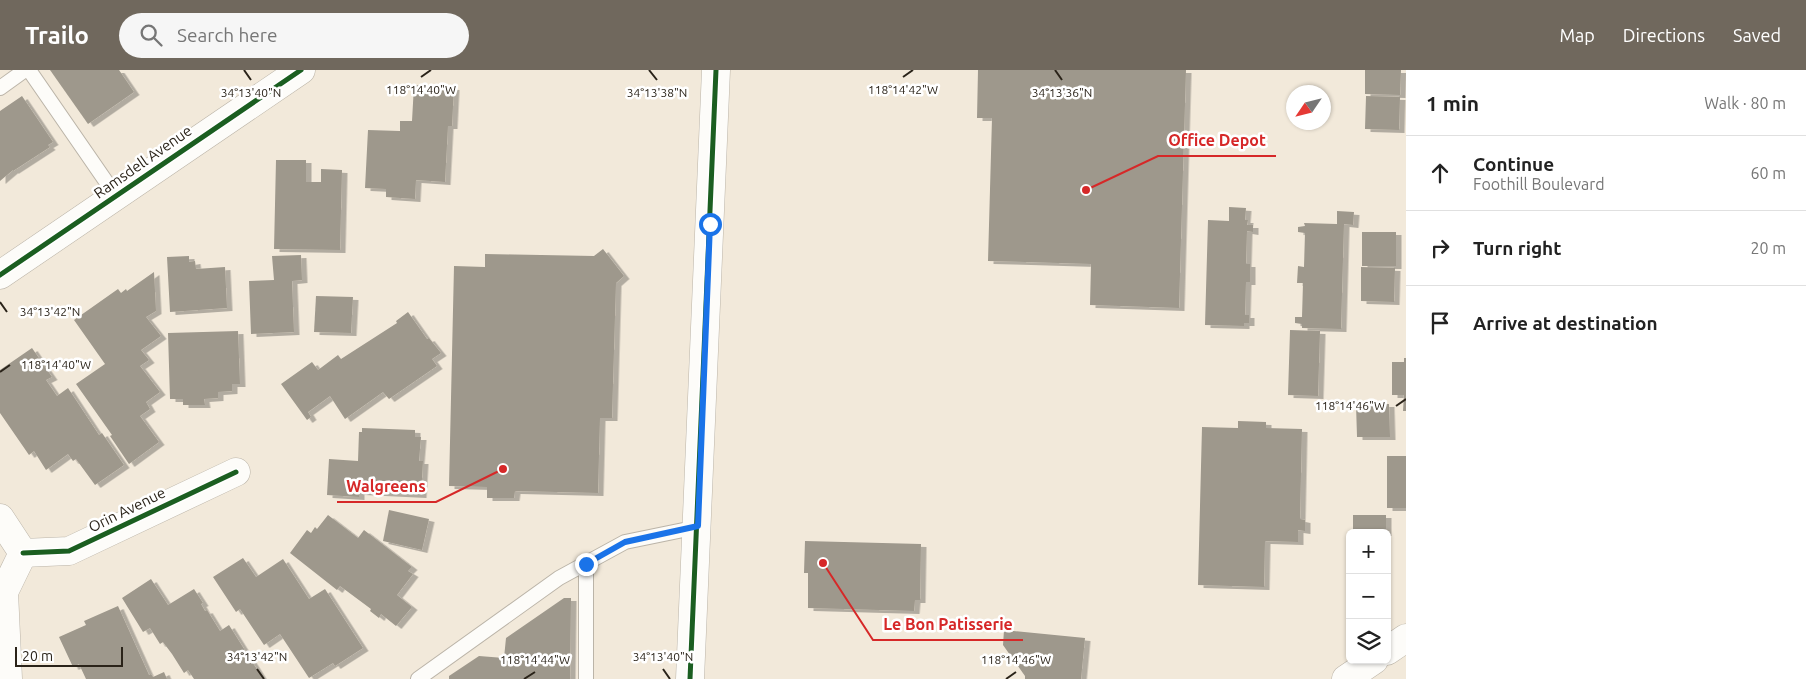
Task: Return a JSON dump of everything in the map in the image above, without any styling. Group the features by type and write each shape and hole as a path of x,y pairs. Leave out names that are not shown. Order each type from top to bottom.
{"street":[{"name":"Ramsdell Avenue","path":"0,275 301,70"},
{"path":"690,679 716,70"},
{"name":"Orin Avenue","path":"23,553 69,552 236,472"},
{"path":"0,518 23,553 4,592 8,679"},
{"path":"1391,648 1406,638"},
{"path":"1346,679 1368,664"}],"lane":[{"path":"0,88 25,70"},
{"path":"29,70 116,196"},
{"path":"418,679 559,578 625,542 698,526"},
{"path":"586,564 586,679"}],"building":[{"path":"50,70 119,70 134,92 88,124"},
{"path":"978,70 1186,70 1179,308 1090,305 1091,264 988,261 992,118 977,118"},
{"path":"1365,70 1401,70 1400,95 1365,94"},
{"path":"414,85 454,87 452,126 448,126 445,182 416,180 415,199 386,197 386,189 365,188 368,130 400,131 400,121 412,121"},
{"path":"22,96 53,142 48,145 50,147 13,170 0,181 0,111"},
{"path":"1366,96 1400,97 1399,130 1365,129"},
{"path":"276,160 306,160 306,182 321,182 321,169 342,170 340,250 274,249"},
{"path":"1229,207 1246,208 1245,220 1248,220 1247,225 1253,225 1253,232 1247,231 1246,264 1250,264 1250,282 1246,282 1245,315 1249,315 1249,323 1244,323 1244,326 1205,325 1208,220 1229,221"},
{"path":"1337,211 1354,212 1353,225 1344,224 1341,329 1302,328 1302,324 1295,323 1295,317 1302,317 1303,283 1297,283 1298,266 1304,267 1305,233 1298,232 1298,227 1305,226 1304,223 1337,224"},
{"path":"1362,232 1396,232 1396,266 1362,266"},
{"path":"603,249 624,276 616,283 612,418 600,418 598,493 515,491 514,498 487,498 487,487 449,486 454,266 485,267 485,254 594,256"},
{"path":"301,255 302,280 292,281 294,332 251,334 249,281 274,280 272,256"},
{"path":"189,256 189,262 195,261 196,269 225,267 227,308 170,312 167,257"},
{"path":"1361,267 1395,268 1394,302 1361,301"},
{"path":"154,272 156,311 146,317 161,336 141,350 149,360 140,366 160,392 146,402 150,409 140,416 159,442 129,464 110,436 112,435 76,384 105,364 74,320 118,289 121,293 126,289 127,291"},
{"path":"316,296 353,297 351,333 314,332"},
{"path":"408,312 427,339 429,338 441,353 432,359 437,366 389,399 383,392 345,419 330,396 308,412 311,417 307,420 281,384 312,362 318,370 338,355 341,359 397,323 396,321"},
{"path":"1290,330 1320,331 1318,396 1288,395"},
{"path":"238,331 240,384 232,384 232,391 218,392 218,398 204,399 205,405 183,405 183,399 170,399 168,333"},
{"path":"32,348 52,377 46,380 57,396 68,388 99,435 102,433 124,465 95,485 76,459 73,461 68,454 46,470 34,451 29,455 0,413 0,370"},
{"path":"1404,358 1406,358 1406,411 1403,411 1404,395 1392,395 1392,362 1404,362"},
{"path":"1356,404 1389,404 1390,437 1357,437"},
{"path":"1238,421 1266,422 1266,428 1302,429 1300,519 1305,520 1305,531 1298,530 1298,542 1265,541 1264,587 1198,585 1202,427 1238,428"},
{"path":"362,428 415,430 415,437 421,437 419,461 423,461 421,495 359,492 359,497 327,495 329,459 358,461 359,432 362,432"},
{"path":"1387,456 1406,456 1406,508 1387,508"},
{"path":"389,510 429,519 422,550 383,541"},
{"path":"328,515 358,538 364,530 412,567 408,571 413,574 397,595 412,607 396,626 381,614 379,618 370,611 371,609 340,586 337,590 290,553 307,530 311,533 315,527 317,529"},
{"path":"1353,515 1386,515 1386,529 1353,529"},
{"path":"805,541 921,544 920,600 915,600 914,611 808,608 808,573 804,573"},
{"path":"243,558 256,577 283,559 309,599 325,589 363,648 335,666 333,663 309,678 280,634 264,645 240,609 236,612 213,577"},
{"path":"151,579 168,605 194,589 203,603 201,604 205,611 207,610 220,631 229,625 263,679 194,679 188,670 184,673 163,642 160,644 150,628 143,632 122,598"},
{"path":"564,598 571,598 570,679 449,679 449,676 479,656 504,658 506,638"},
{"path":"118,606 149,675 151,674 153,677 164,672 167,679 86,679 79,664 73,667 59,637 86,625 84,621"},
{"path":"1004,630 1085,638 1081,679 1025,679 1025,676 1003,645"}],"cycle path":[{"path":"0,275 301,70"},
{"path":"690,679 716,70"},
{"path":"23,553 69,551 236,472"}],"place":[{"name":"Office Depot","path":"1086,190"},
{"name":"Walgreens","path":"503,469"},
{"name":"Le Bon Patisserie","path":"823,563"}],"route":[{"path":"586,564 625,542 698,526 710,224"}]}
